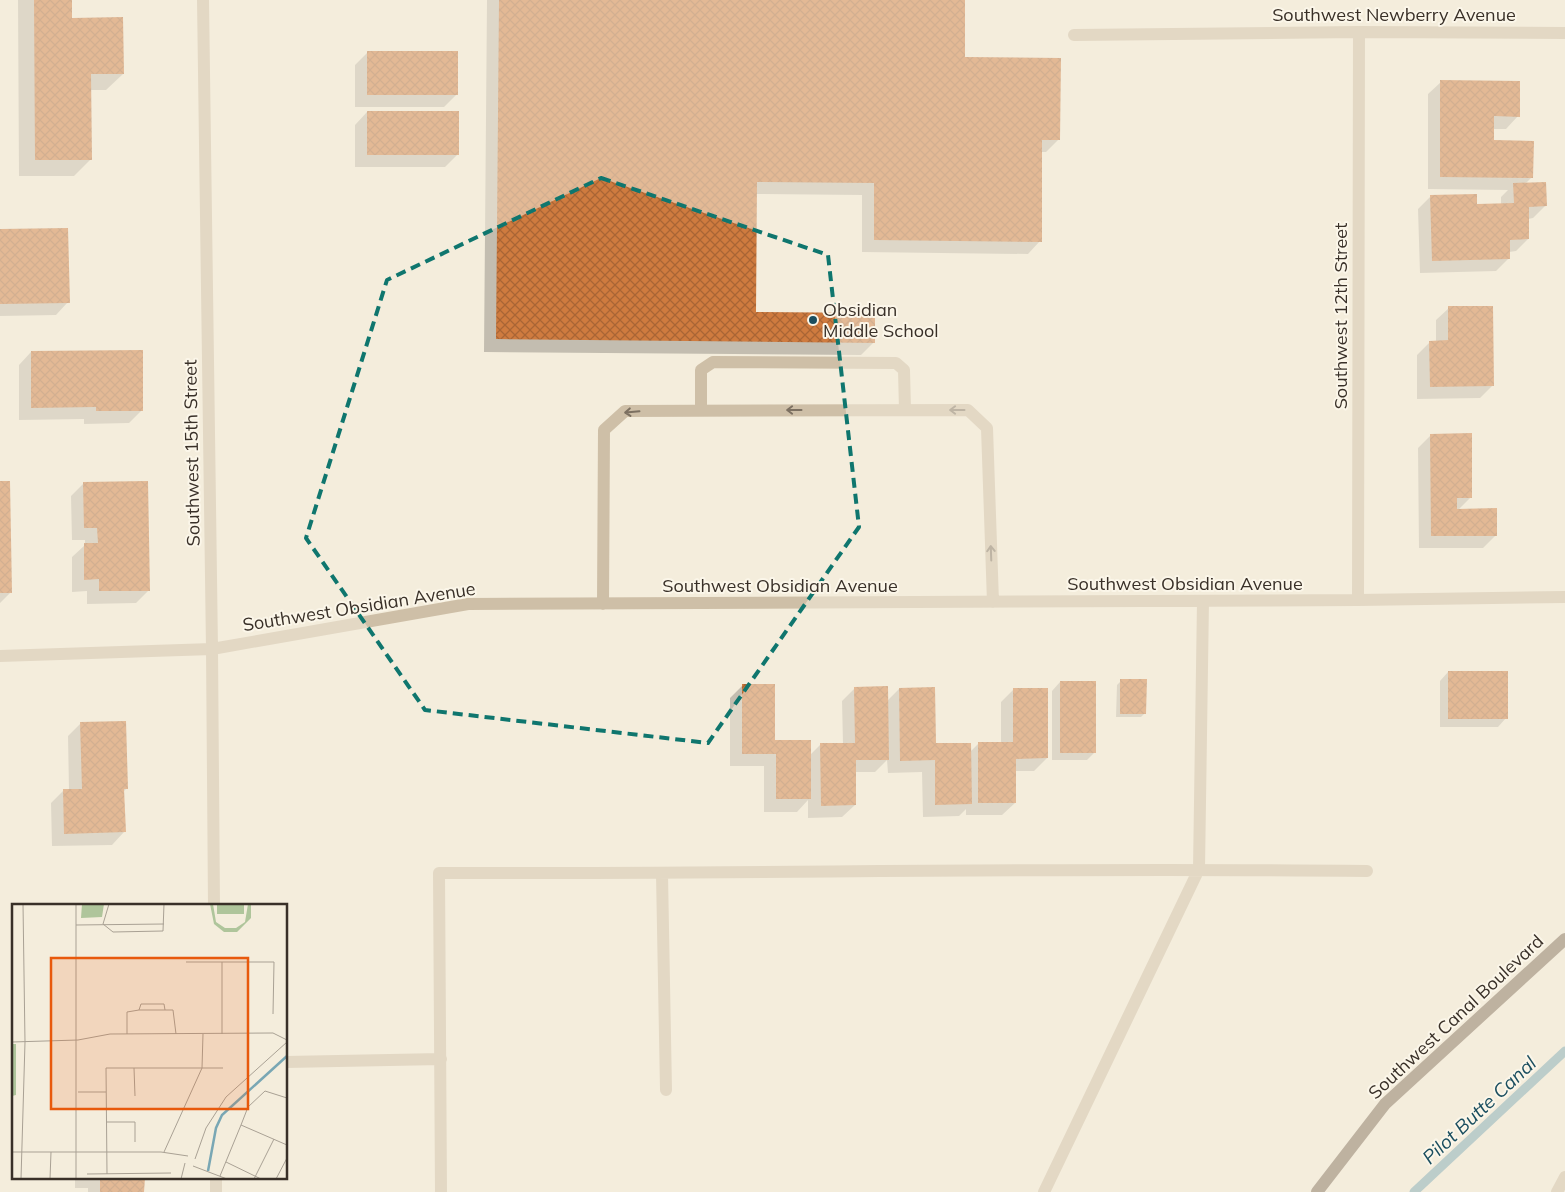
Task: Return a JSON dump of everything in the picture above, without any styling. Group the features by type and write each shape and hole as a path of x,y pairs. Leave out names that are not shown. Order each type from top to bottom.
{"main road":[{"name":"Southwest Canal Boulevard","path":"1318,1192 1385,1104 1565,939"}],"street":[{"name":"Southwest 15th Street","path":"203,0 214,904"},
{"name":"Southwest Newberry Avenue","path":"1074,35 1359,32 1565,33"},
{"name":"Southwest 12th Street","path":"1358,600 1359,32"},
{"path":"701,410 701,370 713,362 896,362 904,370 905,410"},
{"path":"602,604 604,430 625,411 701,410 968,410 987,428 993,602"},
{"name":"Southwest Obsidian Avenue","path":"0,656 212,649 468,604 1203,601 1565,597"},
{"path":"1044,1192 1199,869 1203,601"},
{"path":"441,1192 440,873 662,874 1199,869 1368,870"},
{"path":"662,874 666,1090"},
{"path":"288,1062 440,1059"},
{"path":"1557,1192 1565,1177"}],"highlighted area":[{"path":"601,178 828,255 859,527 708,743 425,710 306,538 387,280"}],"building":[{"path":"34,0 72,0 72,18 123,17 124,74 91,74 92,160 35,160"},
{"path":"499,0 965,0 965,57 1061,58 1060,140 1042,140 1042,242 874,240 874,183 757,182 756,312 875,313 875,343 496,339"},
{"path":"367,51 458,51 458,95 367,95"},
{"path":"1440,80 1520,81 1520,117 1494,116 1494,140 1534,141 1533,178 1440,177"},
{"path":"367,111 459,111 459,155 367,155"},
{"path":"1546,182 1547,206 1529,207 1529,239 1510,240 1510,259 1432,261 1430,195 1477,194 1477,204 1514,203 1513,183"},
{"path":"68,228 70,303 0,304 0,229"},
{"path":"1448,306 1493,306 1494,386 1430,387 1429,341 1448,340"},
{"path":"143,350 143,411 96,411 96,407 31,408 31,351"},
{"path":"1472,433 1472,498 1457,498 1457,509 1497,508 1497,536 1431,536 1430,434"},
{"path":"0,481 10,481 12,593 0,593"},
{"path":"148,481 150,591 99,591 99,579 84,580 84,543 98,543 97,528 84,528 83,482"},
{"path":"1448,671 1508,671 1508,719 1448,719"},
{"path":"1120,679 1147,679 1146,714 1120,714"},
{"path":"1060,681 1096,681 1096,753 1060,753"},
{"path":"742,684 775,684 775,740 811,740 811,799 776,799 776,754 742,754"},
{"path":"888,686 889,760 856,760 856,805 821,806 820,743 855,743 854,687"},
{"path":"935,687 936,743 971,743 972,804 935,805 935,760 900,761 899,688"},
{"path":"1013,688 1048,688 1048,758 1016,759 1016,803 978,803 978,742 1013,742"},
{"path":"126,721 128,789 124,789 126,832 64,834 63,789 82,789 80,722"},
{"path":"100,1180 145,1180 144,1192 100,1192"}],"waterway":[{"name":"Pilot Butte Canal","path":"1414,1192 1565,1051"}],"place":[{"name":"Obsidian Middle School","path":"813,320"}]}
